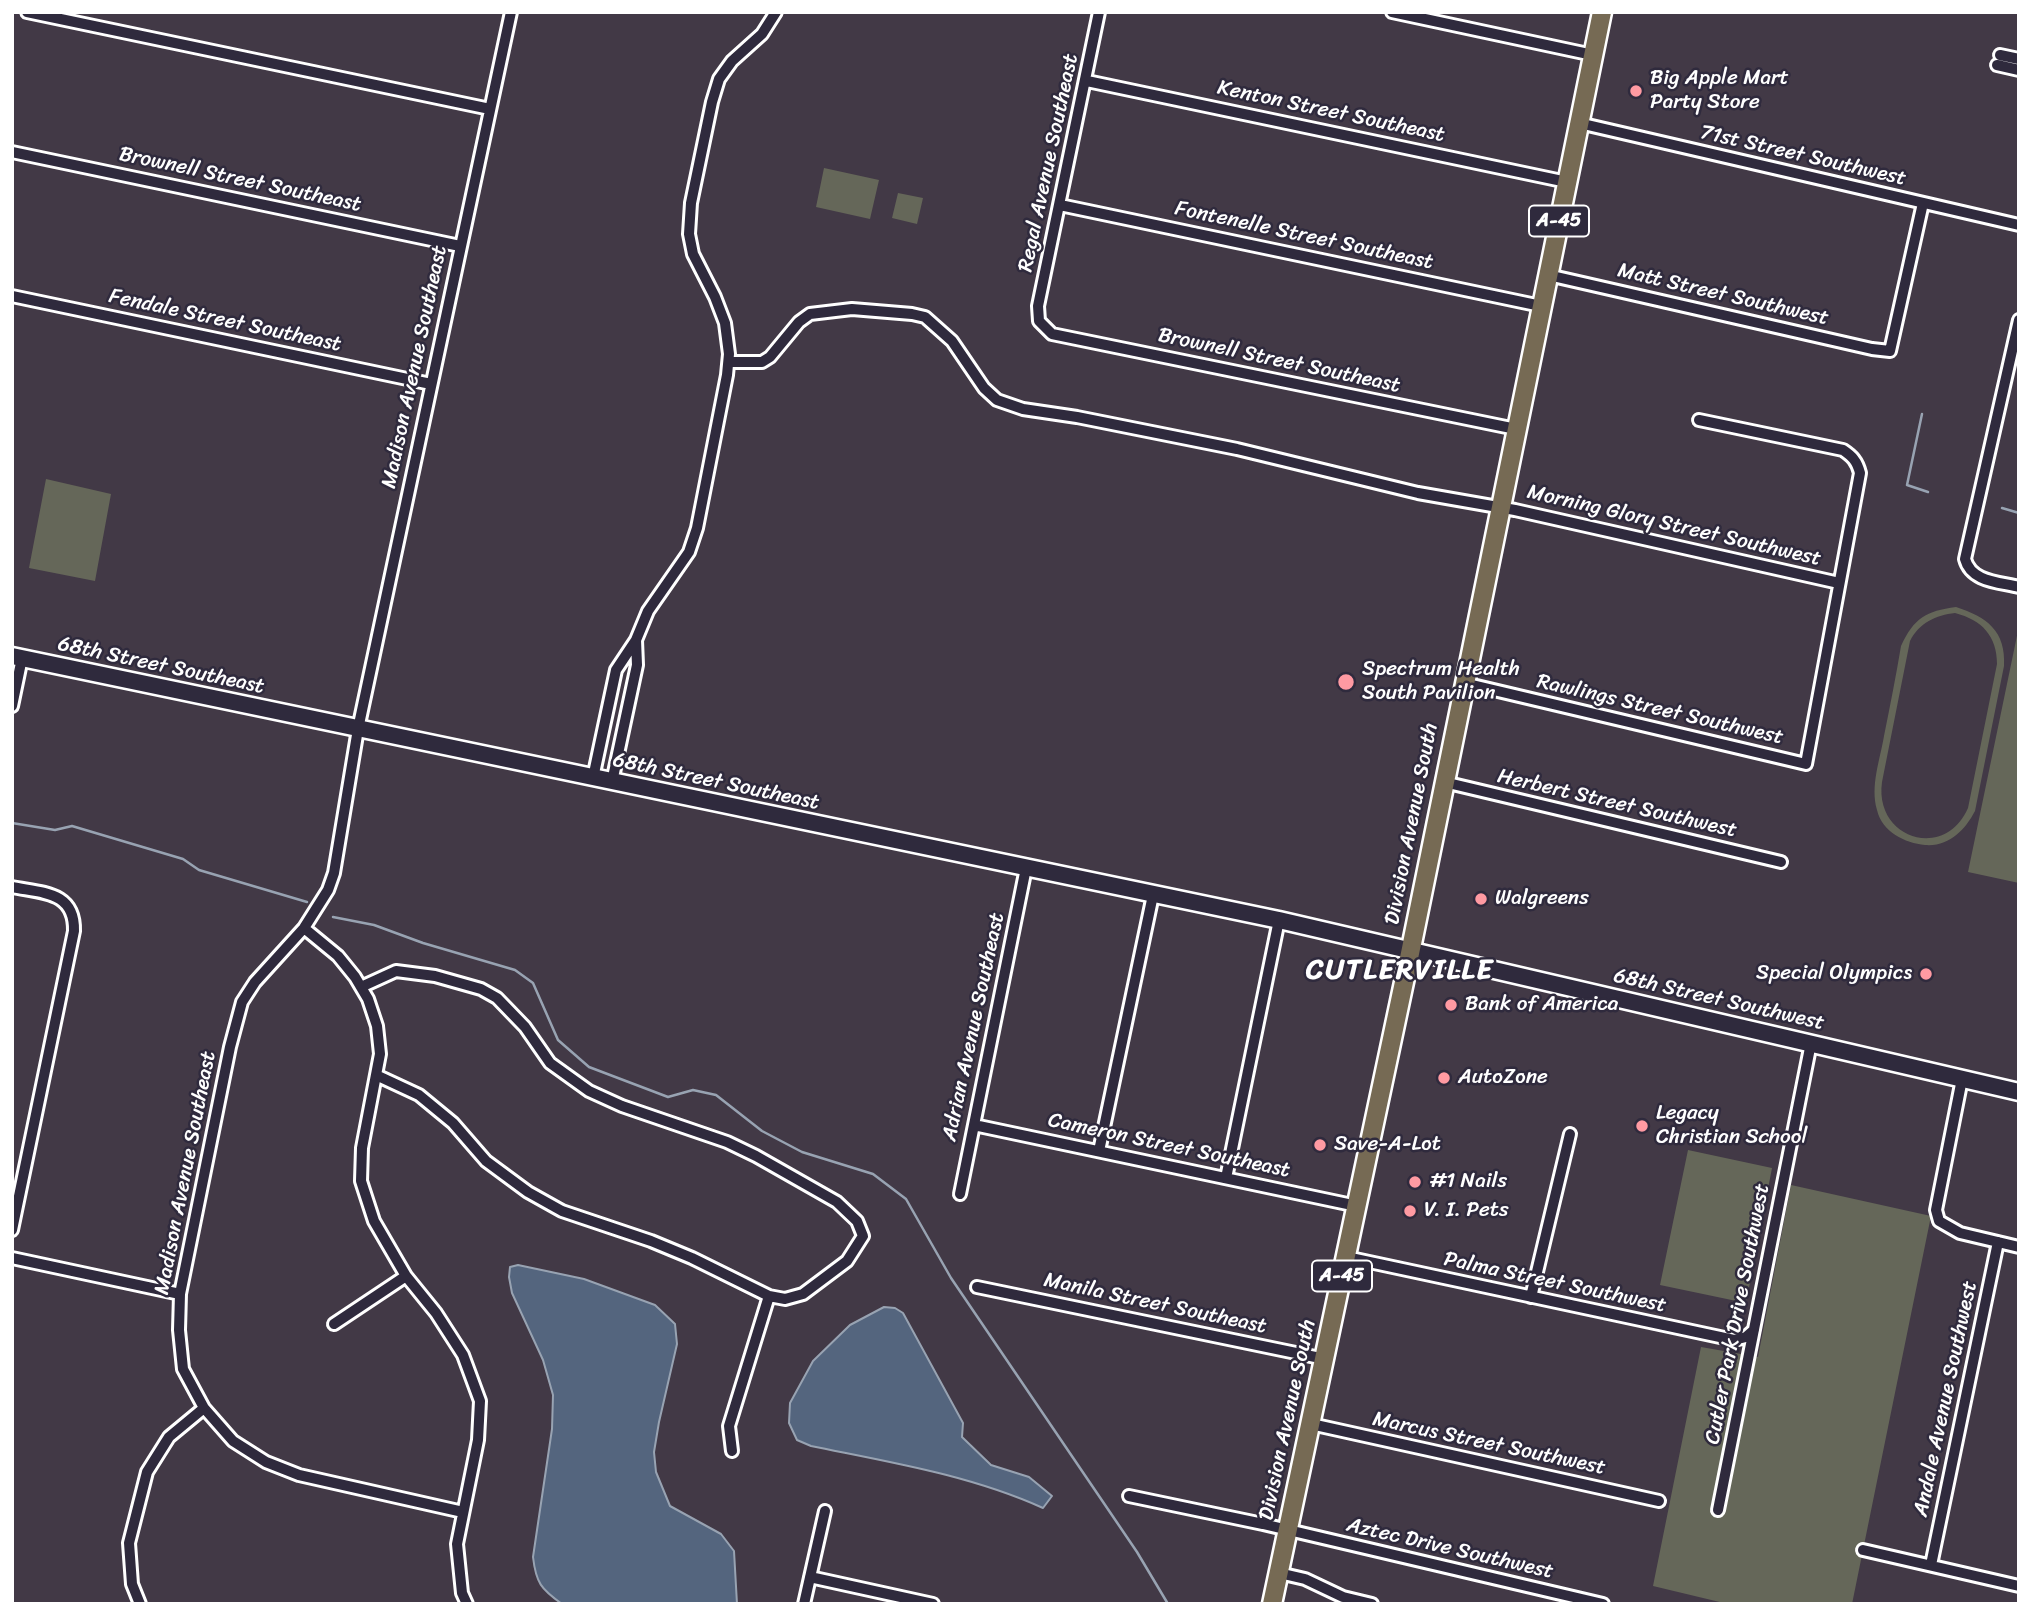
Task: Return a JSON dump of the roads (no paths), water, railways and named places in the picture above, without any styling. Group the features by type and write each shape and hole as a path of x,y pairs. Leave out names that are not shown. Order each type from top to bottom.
{"main road":[{"name":"Division Avenue South","path":"1272,1604 1411,949 1602,12"},
{"name":"68th Street Southeast","path":"17,657 1411,949"},
{"name":"68th Street Southwest","path":"1411,949 2019,1092"}],"street":[{"path":"27,12 490,109"},
{"name":"Madison Avenue Southeast","path":"463,1512 299,1475 266,1462 233,1441 204,1408 183,1369 179,1330 180,1294 230,1047 242,1002 255,982 304,928 328,890 334,873 358,729 512,12"},
{"path":"593,778 617,670 636,640 648,611 692,544 706,486 729,362 728,339 723,315 693,254 689,234 691,203 719,79 732,61 762,34 776,12"},
{"name":"Regal Avenue Southeast","path":"1039,321 1038,306 1087,81 1099,12"},
{"path":"1392,12 1593,55"},
{"name":"Kenton Street Southeast","path":"1087,81 1567,182"},
{"name":"71st Street Southwest","path":"1579,123 2019,225"},
{"name":"Brownell Street Southeast","path":"12,152 460,246"},
{"name":"Matt Street Southwest","path":"1548,275 1891,351 1923,203"},
{"name":"Fontenelle Street Southeast","path":"1060,205 1541,306"},
{"name":"Fendale Street Southeast","path":"12,296 431,384"},
{"name":"Morning Glory Street Southwest","path":"729,362 762,362 771,357 799,322 810,314 852,309 912,314 925,317 952,341 984,388 997,400 1023,409 1237,449 1418,493 1501,508 1839,583"},
{"path":"2019,320 1965,559 1968,569 1978,577 2019,587"},
{"name":"Brownell Street Southeast","path":"1039,321 1052,334 1516,429"},
{"path":"1699,420 1843,450 1853,457 1860,473 1839,583"},
{"name":"Rawlings Street Southwest","path":"1464,683 1806,764 1839,583"},
{"path":"612,782 636,664 636,640"},
{"path":"12,706 17,657"},
{"name":"Herbert Street Southwest","path":"1444,782 1781,862"},
{"name":"Adrian Avenue Southeast","path":"960,1194 1026,868"},
{"path":"12,887 56,896 68,905 74,919 74,931 12,1230"},
{"path":"1100,1151 1153,895"},
{"path":"1226,1178 1279,920"},
{"path":"304,928 338,956 368,999 377,1026 380,1054 362,1148 361,1181 374,1221 406,1276 436,1313 463,1355 480,1401 478,1440 457,1544 461,1593 467,1604"},
{"path":"361,987 396,971 435,976 481,989 496,998 525,1027 550,1063 589,1091 622,1106 727,1142 837,1202 857,1221 863,1236 847,1261 803,1294 791,1299 769,1296 692,1258 562,1211 528,1192 486,1161 453,1123 419,1095 376,1075"},
{"name":"Cutler Park Drive Southwest","path":"1718,1510 1811,1043"},
{"path":"1962,1079 1936,1210 1939,1221 1960,1233 2019,1247"},
{"name":"Cameron Street Southeast","path":"974,1125 1357,1206"},
{"path":"1531,1297 1570,1134"},
{"name":"Andale Avenue Southwest","path":"1931,1565 1998,1242"},
{"name":"Palma Street Southwest","path":"1346,1257 1734,1340 1746,1337 1754,1330"},
{"path":"12,1258 180,1294"},
{"path":"334,1324 406,1276"},
{"name":"Manila Street Southeast","path":"977,1287 1325,1359"},
{"path":"732,1451 729,1426 769,1296"},
{"path":"140,1604 132,1584 129,1543 147,1472 169,1437 204,1408"},
{"name":"Marcus Street Southwest","path":"1311,1424 1659,1501"},
{"name":"Aztec Drive Southwest","path":"1129,1496 1603,1604"},
{"path":"804,1604 825,1511"},
{"path":"1863,1549 2019,1586"},
{"path":"1279,1573 1305,1579 1343,1597 1372,1604"},
{"path":"810,1577 933,1604"}],"water":[{"path":"518,1265 584,1279 655,1305 675,1324 677,1344 654,1452 656,1472 670,1506 721,1534 734,1551 737,1604 562,1604 541,1585 533,1557 552,1429 553,1395 543,1360 512,1293 510,1267"},
{"path":"884,1307 895,1308 903,1313 963,1423 962,1437 991,1465 1029,1477 1052,1496 1043,1508 958,1478 811,1446 797,1440 789,1423 790,1403 813,1361 850,1325"}],"waterway":[{"path":"1922,414 1907,485 1928,492"},
{"path":"2002,508 2019,513"},
{"path":"12,823 55,830 72,826 183,859 199,870 307,902"},
{"path":"333,917 374,925 423,943 515,970 533,983 558,1040 589,1067 668,1097 693,1090 716,1095 762,1131 802,1152 873,1174 906,1199 951,1278 1137,1552 1168,1604"}],"place":[{"name":"Big Apple Mart Party Store","path":"1636,91"},
{"name":"Spectrum Health South Pavilion","path":"1346,682"},
{"name":"Walgreens","path":"1481,899"},
{"name":"Special Olympics","path":"1926,974"},
{"name":"Bank of America","path":"1451,1005"},
{"name":"AutoZone","path":"1444,1078"},
{"name":"Legacy Christian School","path":"1642,1126"},
{"name":"Save-A-Lot","path":"1320,1145"},
{"name":"#1 Nails","path":"1415,1182"},
{"name":"V. I. Pets","path":"1410,1211"}],"district":[{"name":"CUTLERVILLE","path":"1400,971"}]}
